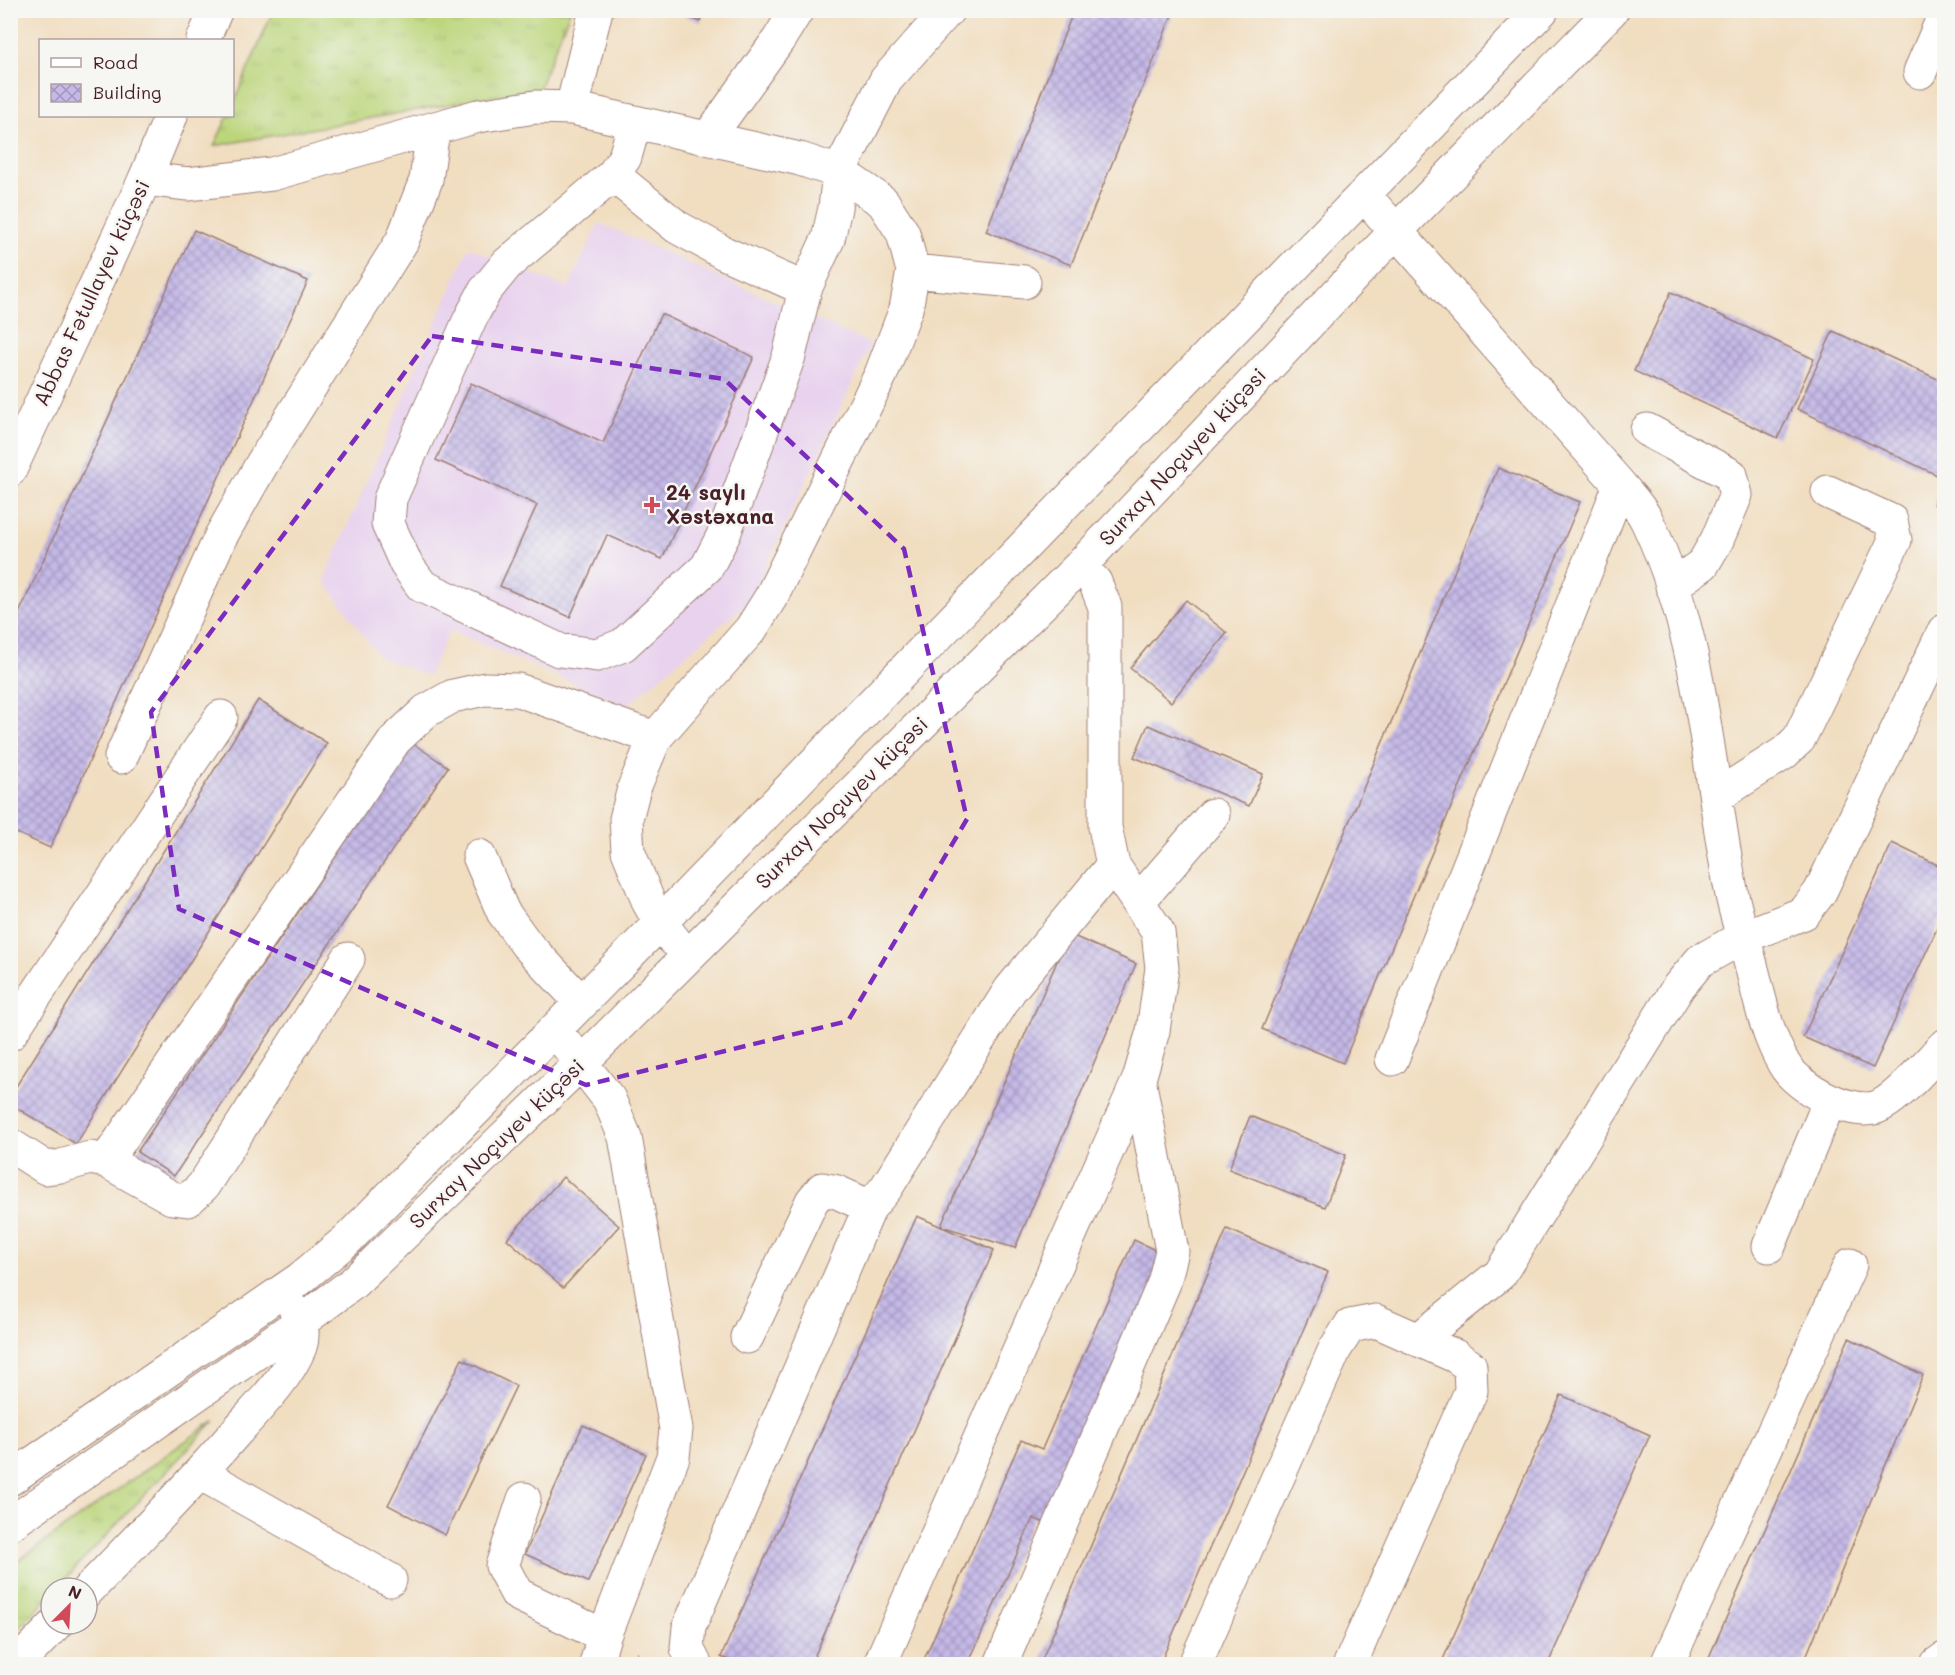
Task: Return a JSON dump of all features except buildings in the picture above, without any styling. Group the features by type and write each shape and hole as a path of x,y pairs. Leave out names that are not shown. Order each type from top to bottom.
{"street":[{"path":"203,39 216,10"},
{"path":"572,108 596,10"},
{"path":"708,138 797,10"},
{"path":"635,122 625,157 613,176 507,264 485,291 470,319 390,499 388,524 406,564 422,586 559,650 597,656 622,645 707,567 724,534 789,356 805,289 828,239 835,208 839,172 886,80 948,10"},
{"name":"Surxay Noçuyev küçəsi","path":"10,1479 284,1290 347,1240 660,924 1542,10"},
{"name":"Surxay Noçuyev küçəsi","path":"10,1524 352,1284 582,1062 1080,566 1396,231 1611,10"},
{"path":"1920,72 1944,16"},
{"path":"145,179 188,184 272,174 478,116 535,107 572,108 800,159 839,172 883,202 903,233 913,271 906,309 881,374 771,597 752,629 656,738 634,788 626,819 628,851 648,903 660,924 688,957"},
{"name":"Abbas Fətullayev küçəsi","path":"10,470 145,179 171,117"},
{"path":"121,757 221,536 263,462 402,240 426,180 433,130"},
{"path":"613,176 677,227 724,253 805,289"},
{"path":"1364,195 1620,485 1646,519 1672,586 1694,666 1732,897 1769,1032 1785,1066 1804,1084 1830,1100 1855,1108 1871,1108 1883,1105 1895,1096 1944,1046"},
{"path":"913,271 1024,282"},
{"path":"1647,430 1731,475 1736,495 1717,540 1703,564 1672,586"},
{"path":"1392,1059 1620,485"},
{"path":"1717,796 1784,753 1799,738 1895,540 1891,521 1828,492"},
{"path":"880,1665 1139,1079 1153,1031 1162,968 1158,933 1113,865 1105,828 1105,607 1095,582 1080,566"},
{"path":"1418,1340 1500,1274 1679,986 1700,961 1743,937 1804,913 1820,892 1944,631"},
{"path":"106,1161 395,740 426,711 453,696 485,689 518,690 656,738"},
{"path":"10,1034 221,717"},
{"path":"1138,902 1213,814"},
{"path":"479,856 503,912 527,945 582,1003"},
{"path":"695,1665 687,1648 689,1627 870,1207 886,1188 1010,990 1113,865"},
{"path":"10,1144 46,1168 90,1158 106,1161 172,1198 188,1200 203,1186 348,959"},
{"path":"524,1499 502,1566 517,1594 600,1650 673,1457 676,1429 625,1137 609,1099 555,1030"},
{"path":"1001,1665 1164,1283 1172,1251 1139,1079"},
{"path":"1769,1246 1830,1100"},
{"path":"747,1337 812,1201 822,1189 837,1192 870,1207"},
{"path":"1666,1665 1850,1265"},
{"path":"99,1578 200,1473 265,1400 288,1369 300,1346 302,1321 284,1290"},
{"path":"1195,1665 1335,1349 1350,1326 1376,1321 1455,1356 1470,1366 1471,1390 1350,1665"},
{"path":"200,1473 390,1580"},
{"path":"17,1665 45,1636"},
{"path":"1937,1665 1944,1659"}],"highlighted area":[{"path":"432,336 724,379 904,549 967,819 848,1021 586,1085 179,909 151,712"}],"shaded area":[{"path":"599,223 871,344 750,600 626,706 450,630 428,676 379,657 324,580 469,247 568,288"}],"green space":[{"path":"273,10 570,11 539,88 214,146 228,117 234,117 234,102"},
{"path":"215,1420 68,1576 39,1576 39,1607 11,1637 11,1566"}],"place":[{"name":"24 saylı Xəstəxana","path":"652,505"}]}
